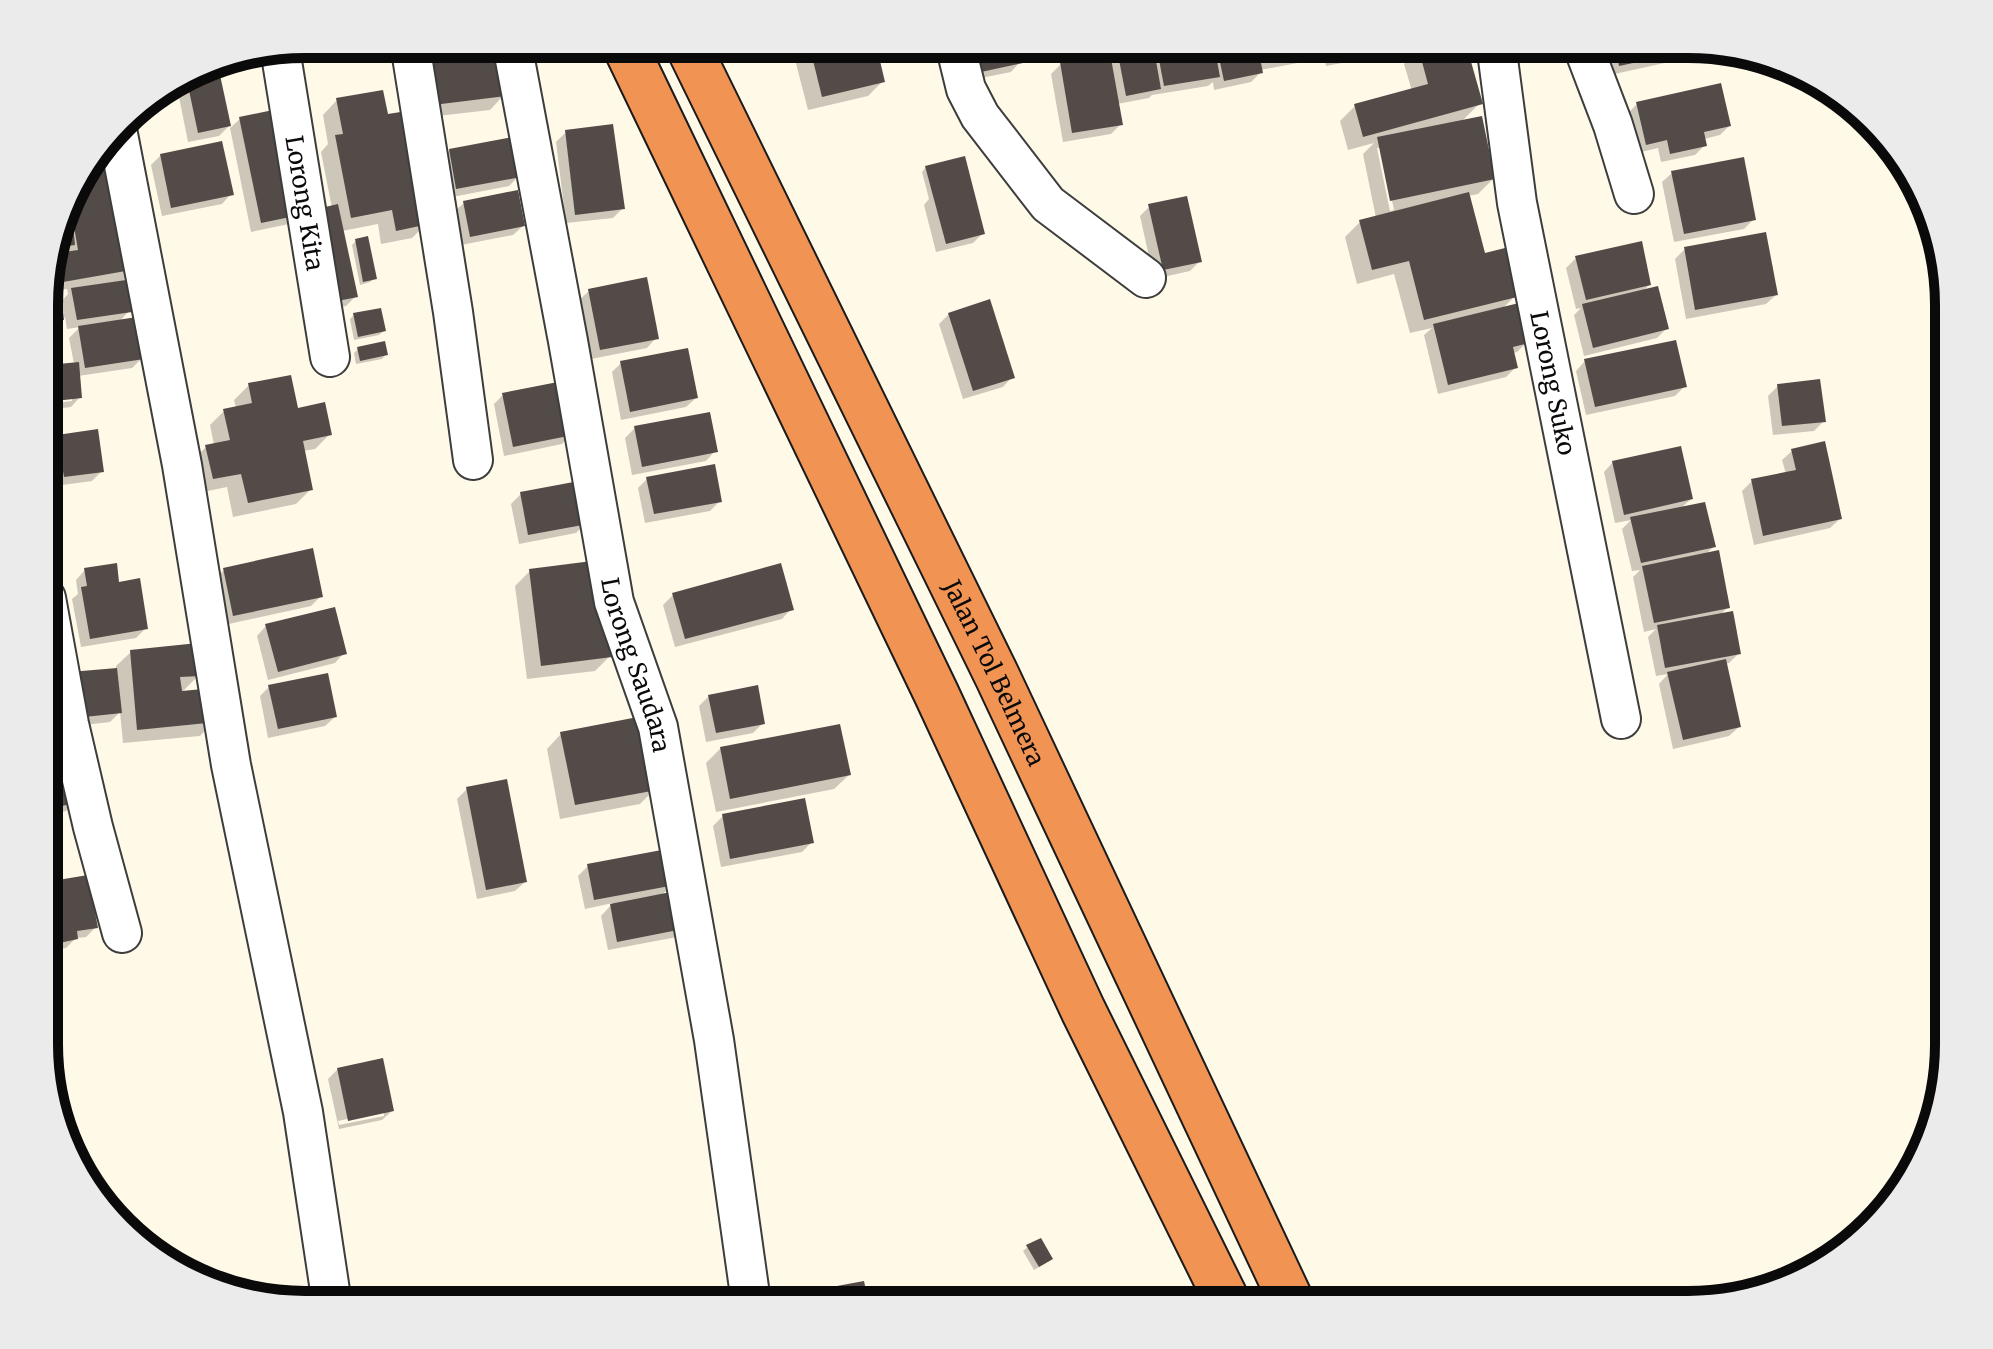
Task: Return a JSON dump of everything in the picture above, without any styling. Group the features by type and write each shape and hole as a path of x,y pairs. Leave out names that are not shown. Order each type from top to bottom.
{"highway":[{"path":"631,58 936,693 1083,1010 1222,1290"},
{"name":"Jalan Tol Belmera","path":"694,58 997,676 1286,1290"}],"street":[{"path":"412,58 473,460"},
{"name":"Lorong Saudara","path":"515,58 614,602 658,727 714,1040 749,1288"},
{"path":"958,58 966,89 980,116 1048,204 1146,278"},
{"name":"Lorong Suko","path":"1498,58 1517,203 1621,719"},
{"path":"1587,58 1613,125 1634,194"},
{"name":"Lorong Kita","path":"282,59 330,357"},
{"path":"119,142 182,465 231,765 303,1112 330,1291"},
{"path":"58,664 93,827 122,933"}],"building":[{"path":"420,58 502,58 506,96 425,106"},
{"path":"812,58 879,58 885,82 822,97"},
{"path":"978,58 1022,58 1023,63 981,72"},
{"path":"1111,58 1123,125 1072,133 1060,62"},
{"path":"1119,58 1155,58 1161,89 1126,96"},
{"path":"1159,58 1217,58 1220,77 1164,86"},
{"path":"1219,58 1288,58 1261,63 1263,73 1224,81"},
{"path":"1421,58 1470,58 1483,104 1363,137 1354,104 1428,84"},
{"path":"1617,58 1657,58 1619,66"},
{"path":"220,73 231,126 198,133 188,87"},
{"path":"1721,83 1731,126 1704,132 1707,146 1670,154 1667,140 1646,145 1636,102"},
{"path":"383,90 388,114 407,111 429,224 396,231 392,210 351,218 335,135 343,134 336,98"},
{"path":"278,109 300,215 261,223 239,117"},
{"path":"1482,116 1495,179 1390,201 1377,137"},
{"path":"613,124 625,209 575,215 565,130"},
{"path":"513,137 521,177 456,189 449,149"},
{"path":"222,141 234,195 171,208 160,154"},
{"path":"965,156 985,234 946,244 925,166"},
{"path":"1744,157 1756,220 1684,234 1671,171"},
{"path":"105,161 137,269 59,283 64,252 78,250 73,220 91,181"},
{"path":"518,190 525,226 470,237 463,201"},
{"path":"1469,192 1485,253 1505,248 1517,297 1424,320 1409,261 1372,270 1359,220"},
{"path":"1187,196 1202,262 1163,270 1148,204"},
{"path":"338,204 358,297 327,303 308,211"},
{"path":"73,221 75,245 65,246"},
{"path":"1766,232 1778,295 1695,310 1684,247"},
{"path":"368,236 377,279 363,282 355,239"},
{"path":"1642,241 1651,285 1586,300 1575,256"},
{"path":"647,277 659,339 600,350 588,289"},
{"path":"126,280 132,312 77,320 71,288"},
{"path":"59,286 64,320 58,321"},
{"path":"1658,286 1669,329 1593,348 1582,304"},
{"path":"990,299 1015,378 973,391 948,313"},
{"path":"1519,303 1529,343 1513,347 1518,368 1448,385 1433,324"},
{"path":"381,308 386,331 358,337 353,313"},
{"path":"137,317 144,359 85,368 78,326"},
{"path":"1676,340 1687,387 1595,407 1584,359"},
{"path":"385,341 388,355 360,361 357,347"},
{"path":"688,348 698,398 630,412 620,361"},
{"path":"79,362 82,398 58,401 58,364"},
{"path":"291,375 298,408 325,402 332,435 303,441 313,490 248,503 241,474 213,479 205,445 230,440 223,409 252,403 248,383"},
{"path":"1820,379 1826,422 1782,426 1777,384"},
{"path":"563,381 573,435 513,447 502,393"},
{"path":"710,412 718,452 642,467 634,426"},
{"path":"98,429 104,472 64,477 58,435"},
{"path":"1825,441 1842,519 1763,536 1751,479 1796,470 1791,449"},
{"path":"1681,446 1693,499 1624,515 1612,461"},
{"path":"715,464 722,502 654,514 646,477"},
{"path":"579,481 588,524 528,535 520,492"},
{"path":"1705,502 1716,547 1641,563 1630,517"},
{"path":"313,548 323,597 233,616 223,568"},
{"path":"1719,550 1730,608 1654,623 1642,566"},
{"path":"600,560 612,657 541,666 529,569"},
{"path":"117,563 119,582 140,578 148,629 90,639 81,587 87,586 84,568"},
{"path":"781,563 794,610 685,639 672,593"},
{"path":"335,607 347,654 278,672 265,624"},
{"path":"1733,611 1741,654 1665,668 1657,625"},
{"path":"198,643 201,676 180,677 182,691 213,688 217,722 137,730 130,650"},
{"path":"1726,659 1741,727 1683,740 1667,672"},
{"path":"117,668 122,713 75,718 70,672"},
{"path":"328,673 337,717 278,729 268,685"},
{"path":"758,685 765,724 716,733 708,695"},
{"path":"643,716 657,790 575,805 560,732"},
{"path":"840,724 851,775 730,799 720,747"},
{"path":"67,757 78,802 58,807 58,760"},
{"path":"507,779 527,882 486,890 466,787"},
{"path":"805,798 814,843 730,859 722,814"},
{"path":"667,849 675,885 594,900 587,864"},
{"path":"88,875 98,928 77,931 78,939 58,943 58,880"},
{"path":"681,890 688,928 617,942 610,904"},
{"path":"383,1058 394,1111 348,1121 337,1068"},
{"path":"1041,1238 1053,1259 1039,1267 1026,1245"},
{"path":"864,1281 866,1291 827,1291 826,1288"}]}
